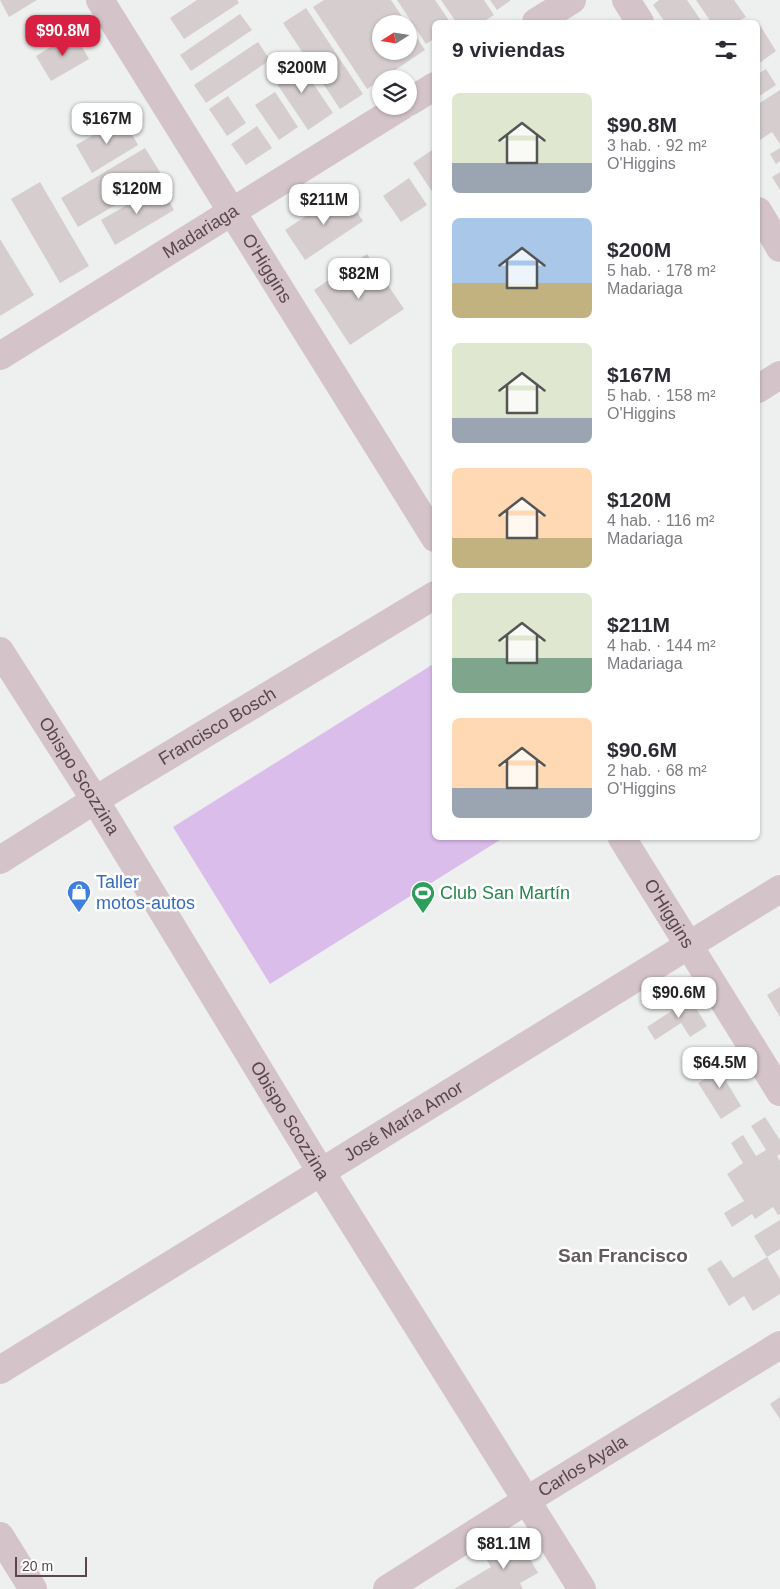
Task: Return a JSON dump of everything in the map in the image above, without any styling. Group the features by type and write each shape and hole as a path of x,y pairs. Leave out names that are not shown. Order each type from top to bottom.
{"street":[{"name":"O'Higgins","path":"100,0 432,533"},
{"path":"539,20 572,0"},
{"path":"626,0 639,20"},
{"path":"417,97 432,88"},
{"name":"Madariaga","path":"0,356 388,115"},
{"path":"760,214 780,248"},
{"path":"760,388 780,375"},
{"name":"Francisco Bosch","path":"0,860 95,800 432,597"},
{"name":"Obispo Scozzina","path":"0,651 95,800 321,1172 582,1589"},
{"name":"O'Higgins","path":"623,840 780,1092"},
{"name":"José María Amor","path":"0,1370 780,888"},
{"name":"Carlos Ayala","path":"387,1589 527,1500 780,1345"},
{"path":"0,1536 33,1589"}],"shaded area":[{"path":"432,665 432,840 500,840 270,984 173,827"}],"building":[{"path":"0,0 37,0 9,17"},
{"path":"197,0 237,0 239,3 184,39 170,18"},
{"path":"324,0 391,0 401,15 372,15 372,60 410,60 395,70 372,70 372,86 367,89 313,7"},
{"path":"397,0 435,0 449,20 432,20 432,40 426,44 418,32 418,15 407,15"},
{"path":"441,0 484,0 494,15 486,20 455,20"},
{"path":"490,0 511,0 497,10"},
{"path":"659,0 687,0 701,20 664,20 653,5"},
{"path":"696,0 734,0 746,17 741,20 710,20"},
{"path":"306,8 363,94 340,109 283,23"},
{"path":"240,14 252,30 191,71 180,55"},
{"path":"760,25 776,51 760,63"},
{"path":"74,33 89,59 51,81 36,56"},
{"path":"418,40 425,50 418,55"},
{"path":"258,42 270,60 206,103 194,85"},
{"path":"296,58 333,113 308,130 271,75"},
{"path":"766,69 776,85 760,96 760,73"},
{"path":"780,90 780,144 772,132 760,140 760,103"},
{"path":"275,92 298,127 279,140 255,105"},
{"path":"228,96 246,123 227,136 209,109"},
{"path":"123,118 138,145 92,173 76,145"},
{"path":"257,126 272,148 246,165 231,144"},
{"path":"145,148 163,177 78,227 61,198"},
{"path":"780,148 780,161 776,164 770,154"},
{"path":"432,150 432,192 413,163"},
{"path":"780,172 780,190 772,177"},
{"path":"409,178 427,205 401,222 383,196"},
{"path":"40,182 89,266 60,283 11,199"},
{"path":"160,186 174,210 115,245 101,220"},
{"path":"343,191 363,221 305,260 285,230"},
{"path":"0,239 34,295 0,316"},
{"path":"367,254 404,309 350,345 314,290"},
{"path":"780,987 780,1017 767,995"},
{"path":"687,994 707,1026 690,1037 681,1023 655,1040 647,1027 673,1010 670,1004"},
{"path":"725,1057 733,1070 723,1076 741,1106 721,1119 698,1083 711,1075 707,1068"},
{"path":"765,1117 780,1140 780,1154 777,1156 780,1161 780,1214 778,1215 773,1207 755,1219 752,1214 732,1227 724,1213 744,1201 727,1174 743,1163 731,1143 743,1135 756,1156 766,1150 751,1126"},
{"path":"780,1220 780,1249 767,1257 754,1236"},
{"path":"767,1257 780,1279 780,1294 753,1311 744,1296 729,1306 707,1269 721,1260 733,1278"},
{"path":"780,1397 780,1419 770,1404"},
{"path":"518,1538 538,1573 520,1583 523,1589 454,1589 491,1567 485,1557"}],"place":[{"name":"Taller motos-autos","path":"79,913"},
{"name":"Club San Martín","path":"423,914"}],"district":[{"name":"San Francisco","path":"623,1255"}]}
